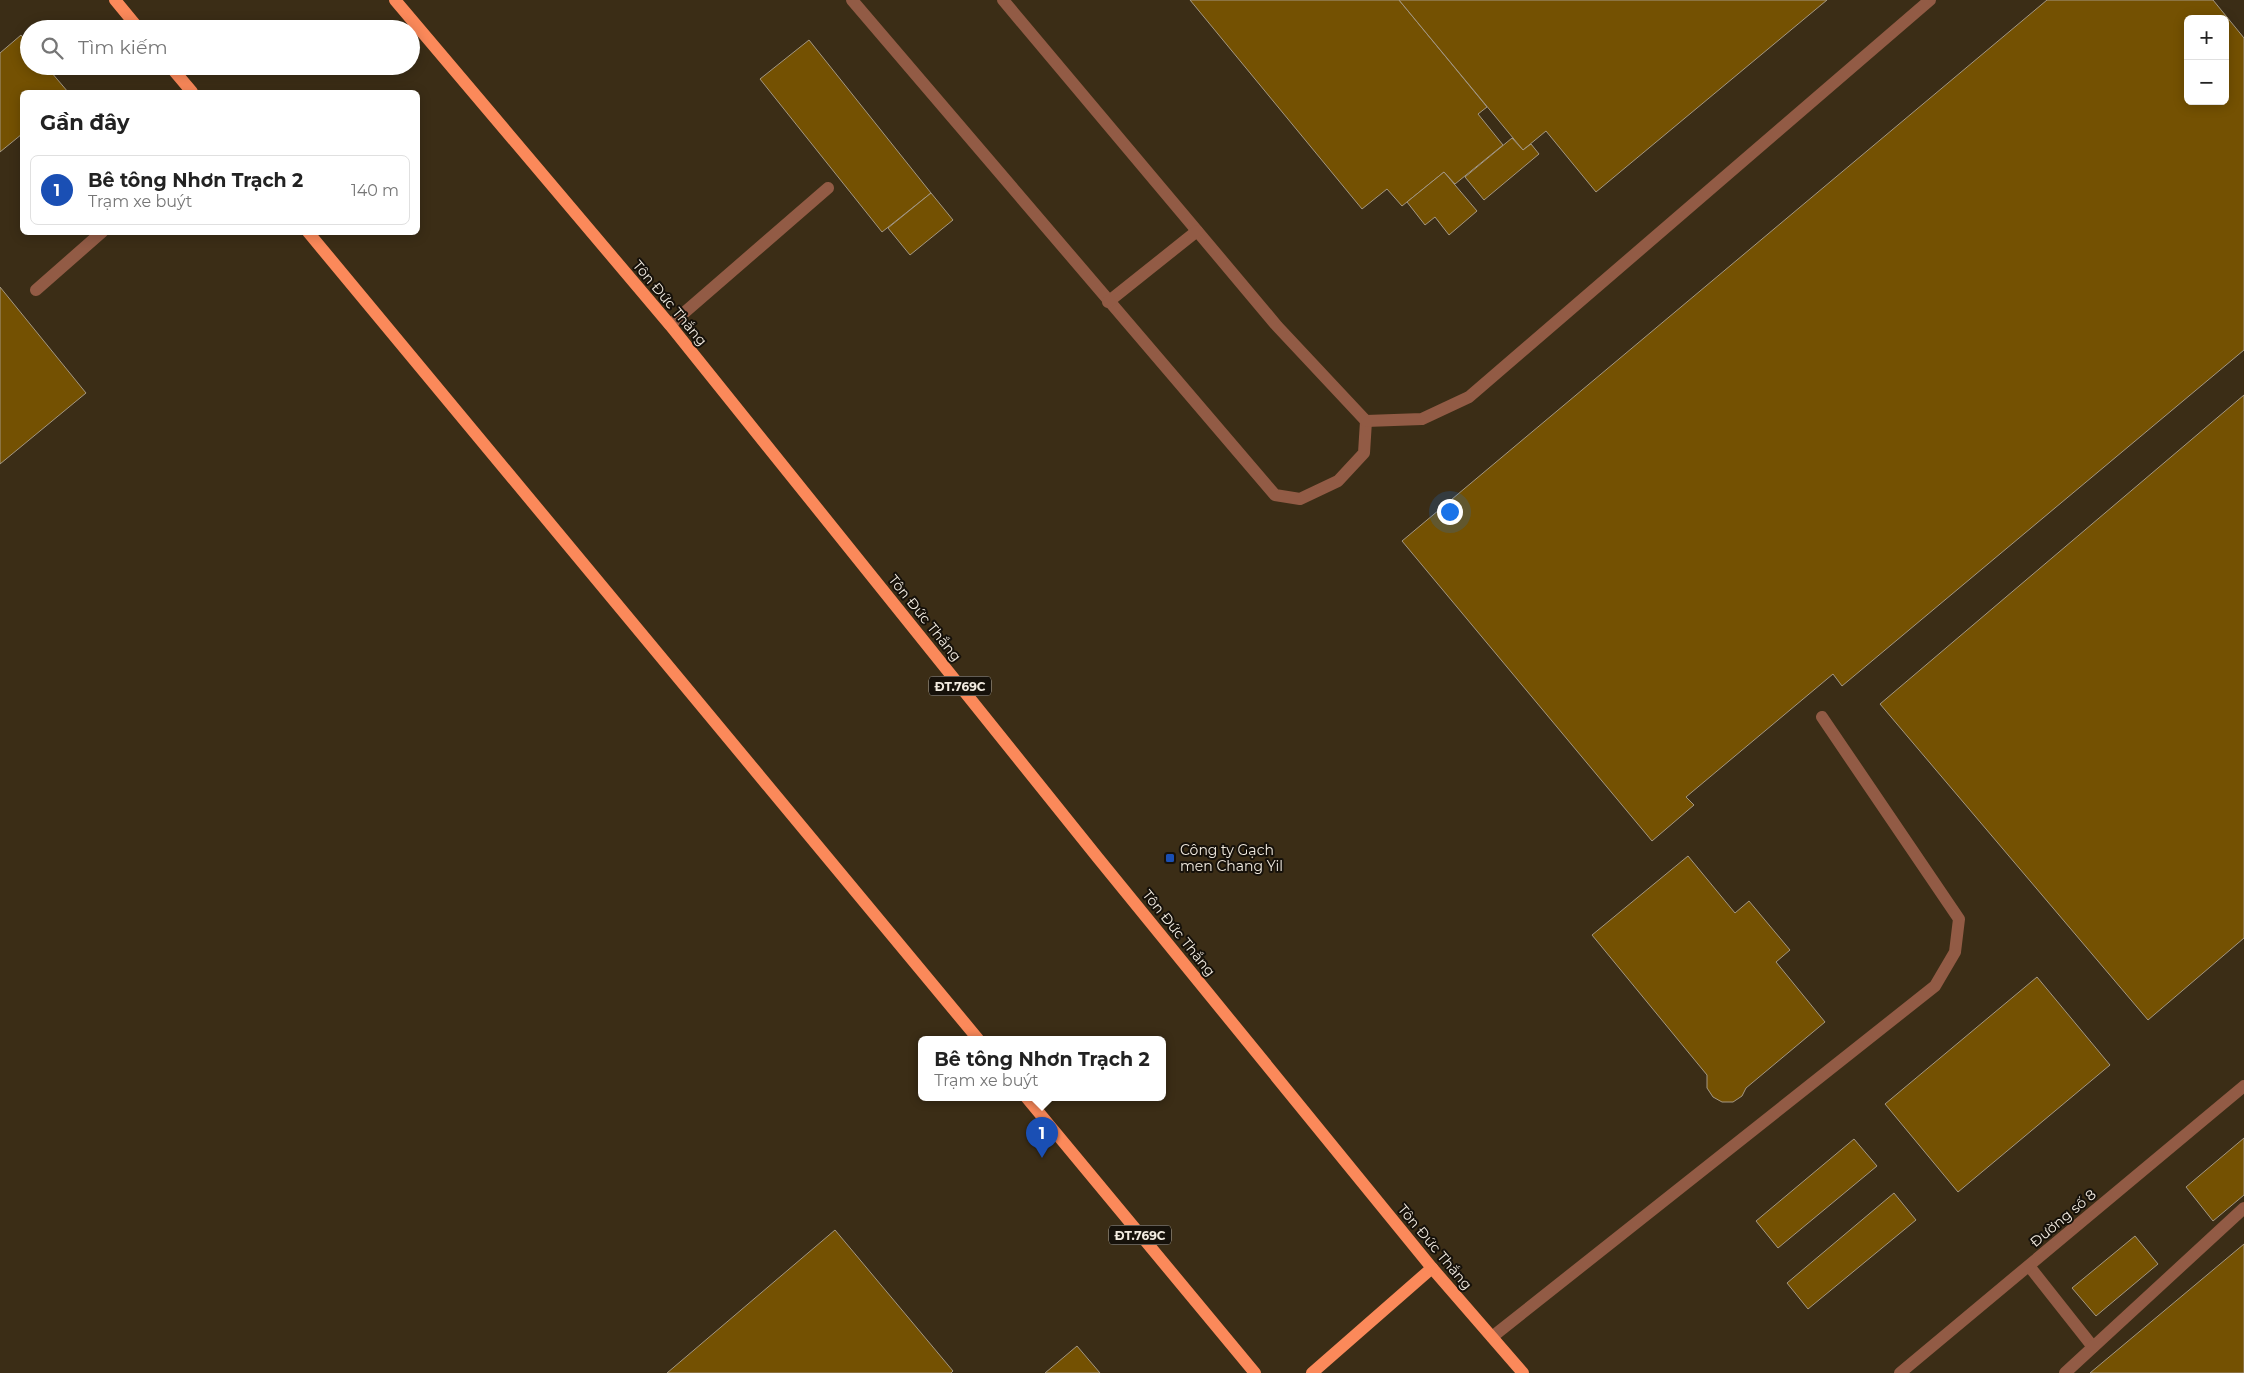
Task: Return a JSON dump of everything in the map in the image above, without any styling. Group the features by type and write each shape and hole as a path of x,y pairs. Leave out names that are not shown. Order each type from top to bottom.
{"main road":[{"path":"115,0 132,20"},
{"name":"Tôn Đức Thắng","path":"396,0 413,20"},
{"name":"Tôn Đức Thắng","path":"420,28 670,324 1105,866 1432,1268 1523,1373"},
{"path":"178,75 190,90"},
{"path":"310,235 976,1036"},
{"name":"ĐT.769C","path":"1029,1101 1255,1373"},
{"path":"1312,1373 1432,1268"}],"street":[{"path":"852,0 1108,302 1275,495 1300,499 1338,481 1364,452 1366,421 1277,326 1003,0"},
{"path":"1366,421 1422,419 1469,397 1930,0"},
{"path":"670,324 828,188"},
{"path":"1108,302 1197,231"},
{"path":"36,290 99,235"},
{"path":"1492,1337 1935,986 1955,952 1959,919 1822,717"},
{"name":"Đường số 8","path":"1900,1373 2244,1086"},
{"path":"2064,1373 2244,1208"},
{"path":"2029,1266 2092,1347"}],"shaded area":[{"path":"0,0 2244,0 2244,1373 0,1373"}],"building":[{"path":"1190,0 1399,0 1487,107 1478,114 1503,145 1455,184 1444,172 1402,206 1387,189 1362,209"},
{"path":"1399,0 1827,0 1596,192 1546,131 1523,150"},
{"path":"2047,0 2213,0 2225,15 2184,15 2184,105 2229,105 2229,20 2244,38 2244,350 1842,686 1833,674 1686,797 1694,805 1652,841 1402,541"},
{"path":"20,36 20,75 54,75 66,90 20,90 20,136 0,152 0,53"},
{"path":"809,40 931,193 882,232 760,79"},
{"path":"1512,138 1523,150 1531,144 1539,154 1484,200 1465,177"},
{"path":"1444,172 1477,211 1449,235 1435,217 1425,225 1407,202"},
{"path":"931,193 953,220 910,255 888,228"},
{"path":"0,287 86,393 0,464"},
{"path":"2244,395 2244,938 2148,1020 1880,704"},
{"path":"1688,856 1735,913 1749,901 1790,950 1776,962 1825,1022 1746,1088 1742,1096 1733,1102 1722,1102 1713,1097 1707,1088 1707,1075 1592,935"},
{"path":"2037,977 2110,1065 1958,1192 1885,1104"},
{"path":"2244,1138 2244,1195 2213,1221 2186,1187"},
{"path":"1854,1139 1877,1166 1778,1248 1756,1221"},
{"path":"1894,1193 1916,1220 1808,1309 1787,1283"},
{"path":"835,1230 953,1371 951,1373 667,1373"},
{"path":"2135,1236 2158,1264 2096,1316 2072,1288"},
{"path":"2244,1244 2244,1373 2090,1373"},
{"path":"1077,1346 1100,1373 1045,1373"}],"place":[{"name":"Công ty Gạch men Chang Yil","path":"1170,858"},
{"name":"Bê tông Nhơn Trạch 2","path":"1042,1158"}]}
